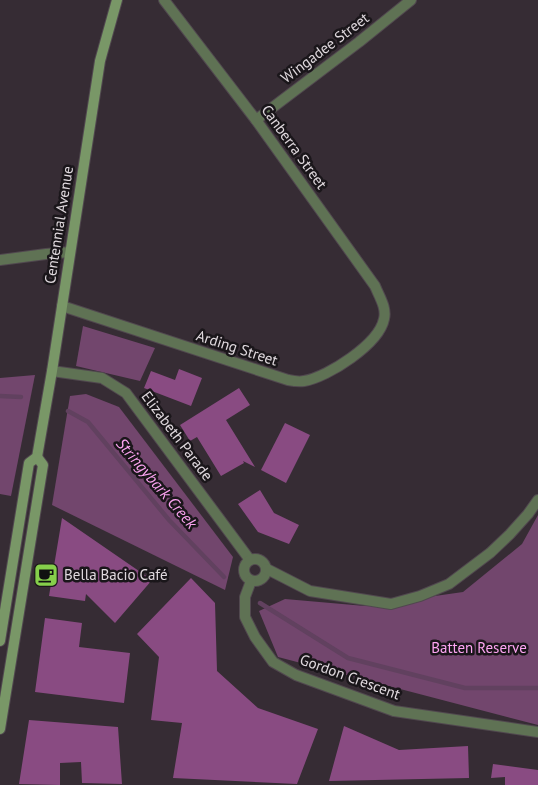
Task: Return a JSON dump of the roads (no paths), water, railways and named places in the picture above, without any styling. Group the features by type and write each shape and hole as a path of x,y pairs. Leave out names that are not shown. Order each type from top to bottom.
{"main road":[{"name":"Centennial Avenue","path":"0,641 29,463 37,456 52,371 100,60 117,0"},
{"name":"Centennial Avenue","path":"0,729 43,465 37,456"}],"street":[{"name":"Canberra Street","path":"164,0 256,120 375,286 384,310 384,320"},
{"name":"Wingadee Street","path":"256,120 412,0"},
{"path":"0,260 70,252"},
{"name":"Arding Street","path":"62,306 288,380 302,382 333,370 363,349 378,334 384,320"},
{"name":"Elizabeth Parade","path":"52,371 102,378 126,392 250,560"},
{"path":"267,569 310,591 391,604 420,596 449,584 490,553 510,534 538,500"},
{"path":"250,560 261,560 265,564 267,569 266,575 262,579 256,581 246,576 244,571 245,565 250,560"},
{"name":"Gordon Crescent","path":"251,580 245,598 245,617 251,630 273,662 296,675 394,711 538,732"}],"waterway":[{"name":"Stringybark Creek","path":"0,396 21,397"},
{"name":"Stringybark Creek","path":"68,411 88,422 169,520 224,577"},
{"name":"Stringybark Creek","path":"260,603 348,658 465,688 538,688"}],"place":[{"name":"Bella Bacio Café","path":"46,575"}],"park label":[{"name":"Batten Reserve","path":"479,648"}]}
